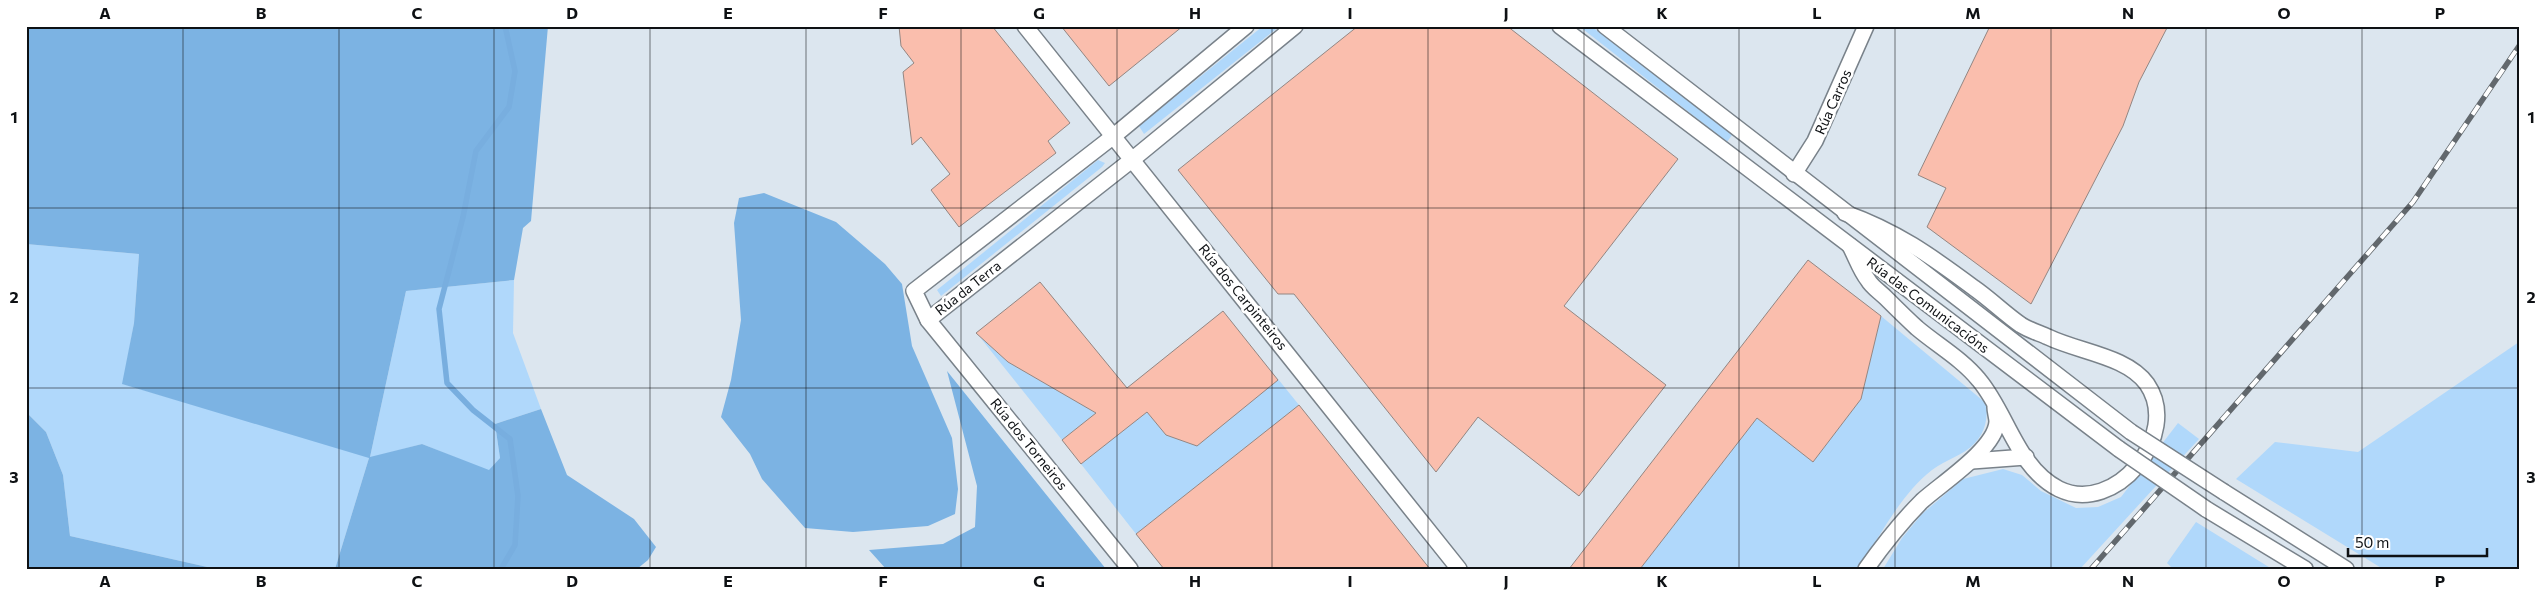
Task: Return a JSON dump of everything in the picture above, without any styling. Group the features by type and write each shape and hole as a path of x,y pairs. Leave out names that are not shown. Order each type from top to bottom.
{"street":[{"name":"Rúa dos Carpinteiros","path":"1026,26 1459,569"},
{"name":"Rúa da Terra","path":"1246,26 1114,135 914,291 928,320 1295,26"},
{"name":"Rúa das Comunicacións","path":"1560,26 2119,449 2206,509 2305,569"},
{"name":"Rúa das Comunicacións","path":"1605,26 1794,174 2131,432 2346,569"},
{"name":"Rúa Carros","path":"1794,174 1815,141 1866,26"},
{"path":"1845,213 1878,225 1914,245 2022,325 2066,346 2114,360 2136,372 2148,386 2154,400 2155,428 2145,456 2123,480 2109,489 2083,495 2070,493 2058,488 2038,474 1973,373 1917,328 1868,281 1850,246"},
{"name":"Rúa dos Torneiros","path":"928,320 1130,569"},
{"path":"1866,569 1884,543 1921,502 1972,461 1990,439 1997,423 1994,403"},
{"path":"1972,461 2026,457"}],"shaded area":[{"path":"26,26 548,26 531,221 523,228 514,280 406,291 370,457 422,444 489,470 500,458 495,424 541,409 567,475 634,519 656,547 648,560 637,569 335,569 369,458 122,384 134,323 139,254 26,244"},
{"path":"1263,26 1280,26 1144,134 1139,126"},
{"path":"1579,26 1591,26 1732,135 1727,142"},
{"path":"1098,160 1105,163 1102,167 941,296 937,290"},
{"path":"764,193 836,222 885,264 902,284 912,346 952,438 958,489 955,514 928,526 853,532 805,528 762,479 750,454 721,417 731,380 741,320 734,223 739,198"},
{"path":"26,244 139,254 134,323 123,384 370,457 406,291 514,280 513,333 541,409 495,424 500,458 489,471 422,444 369,458 335,569 216,569 70,536 63,475 46,432 26,412"},
{"path":"1881,316 1987,404 1987,415 1984,429 1971,447 1932,470 1910,491 1858,569 1640,569 1757,418 1813,462 1861,399"},
{"path":"979,336 1008,362 1096,413 1062,440"},
{"path":"2519,342 2519,569 2383,569 2236,479 2275,442 2358,452"},
{"path":"947,371 1106,569 886,569 869,550 943,544 975,527 977,486"},
{"path":"1278,379 1299,405 1136,534 1081,464 1147,412 1166,435 1197,446"},
{"path":"26,412 46,432 63,475 70,536 216,569 26,569"},
{"path":"2178,423 2199,439 2080,569 1883,569 1902,538 1922,514 1963,479 2003,469 2022,475 2041,491 2076,508 2098,507 2121,497"},
{"path":"2196,522 2272,569 2173,569 2167,563"}],"building":[{"path":"899,26 992,26 1070,123 1048,141 1056,153 959,227 931,190 950,174 921,137 912,145 903,72 914,63 901,46"},
{"path":"1061,26 1183,26 1109,86"},
{"path":"1358,26 1507,26 1678,159 1564,306 1666,385 1579,496 1478,417 1436,472 1294,294 1278,294 1178,170"},
{"path":"1990,26 2168,26 2139,82 2123,126 2031,304 1927,227 1946,188 1918,175"},
{"path":"1808,260 1881,316 1861,399 1813,462 1757,418 1640,569 1569,569"},
{"path":"1040,282 1127,388 1223,311 1278,380 1197,446 1166,435 1147,412 1081,464 1062,440 1096,413 1008,362 976,333"},
{"path":"1299,405 1430,569 1164,569 1136,534"}],"waterway":[{"path":"501,569 515,545 518,496 510,439 473,410 447,383 439,309 463,217 476,151 509,107 515,71 505,26"}],"railway":[{"path":"2091,569 2413,202 2519,46"}]}
